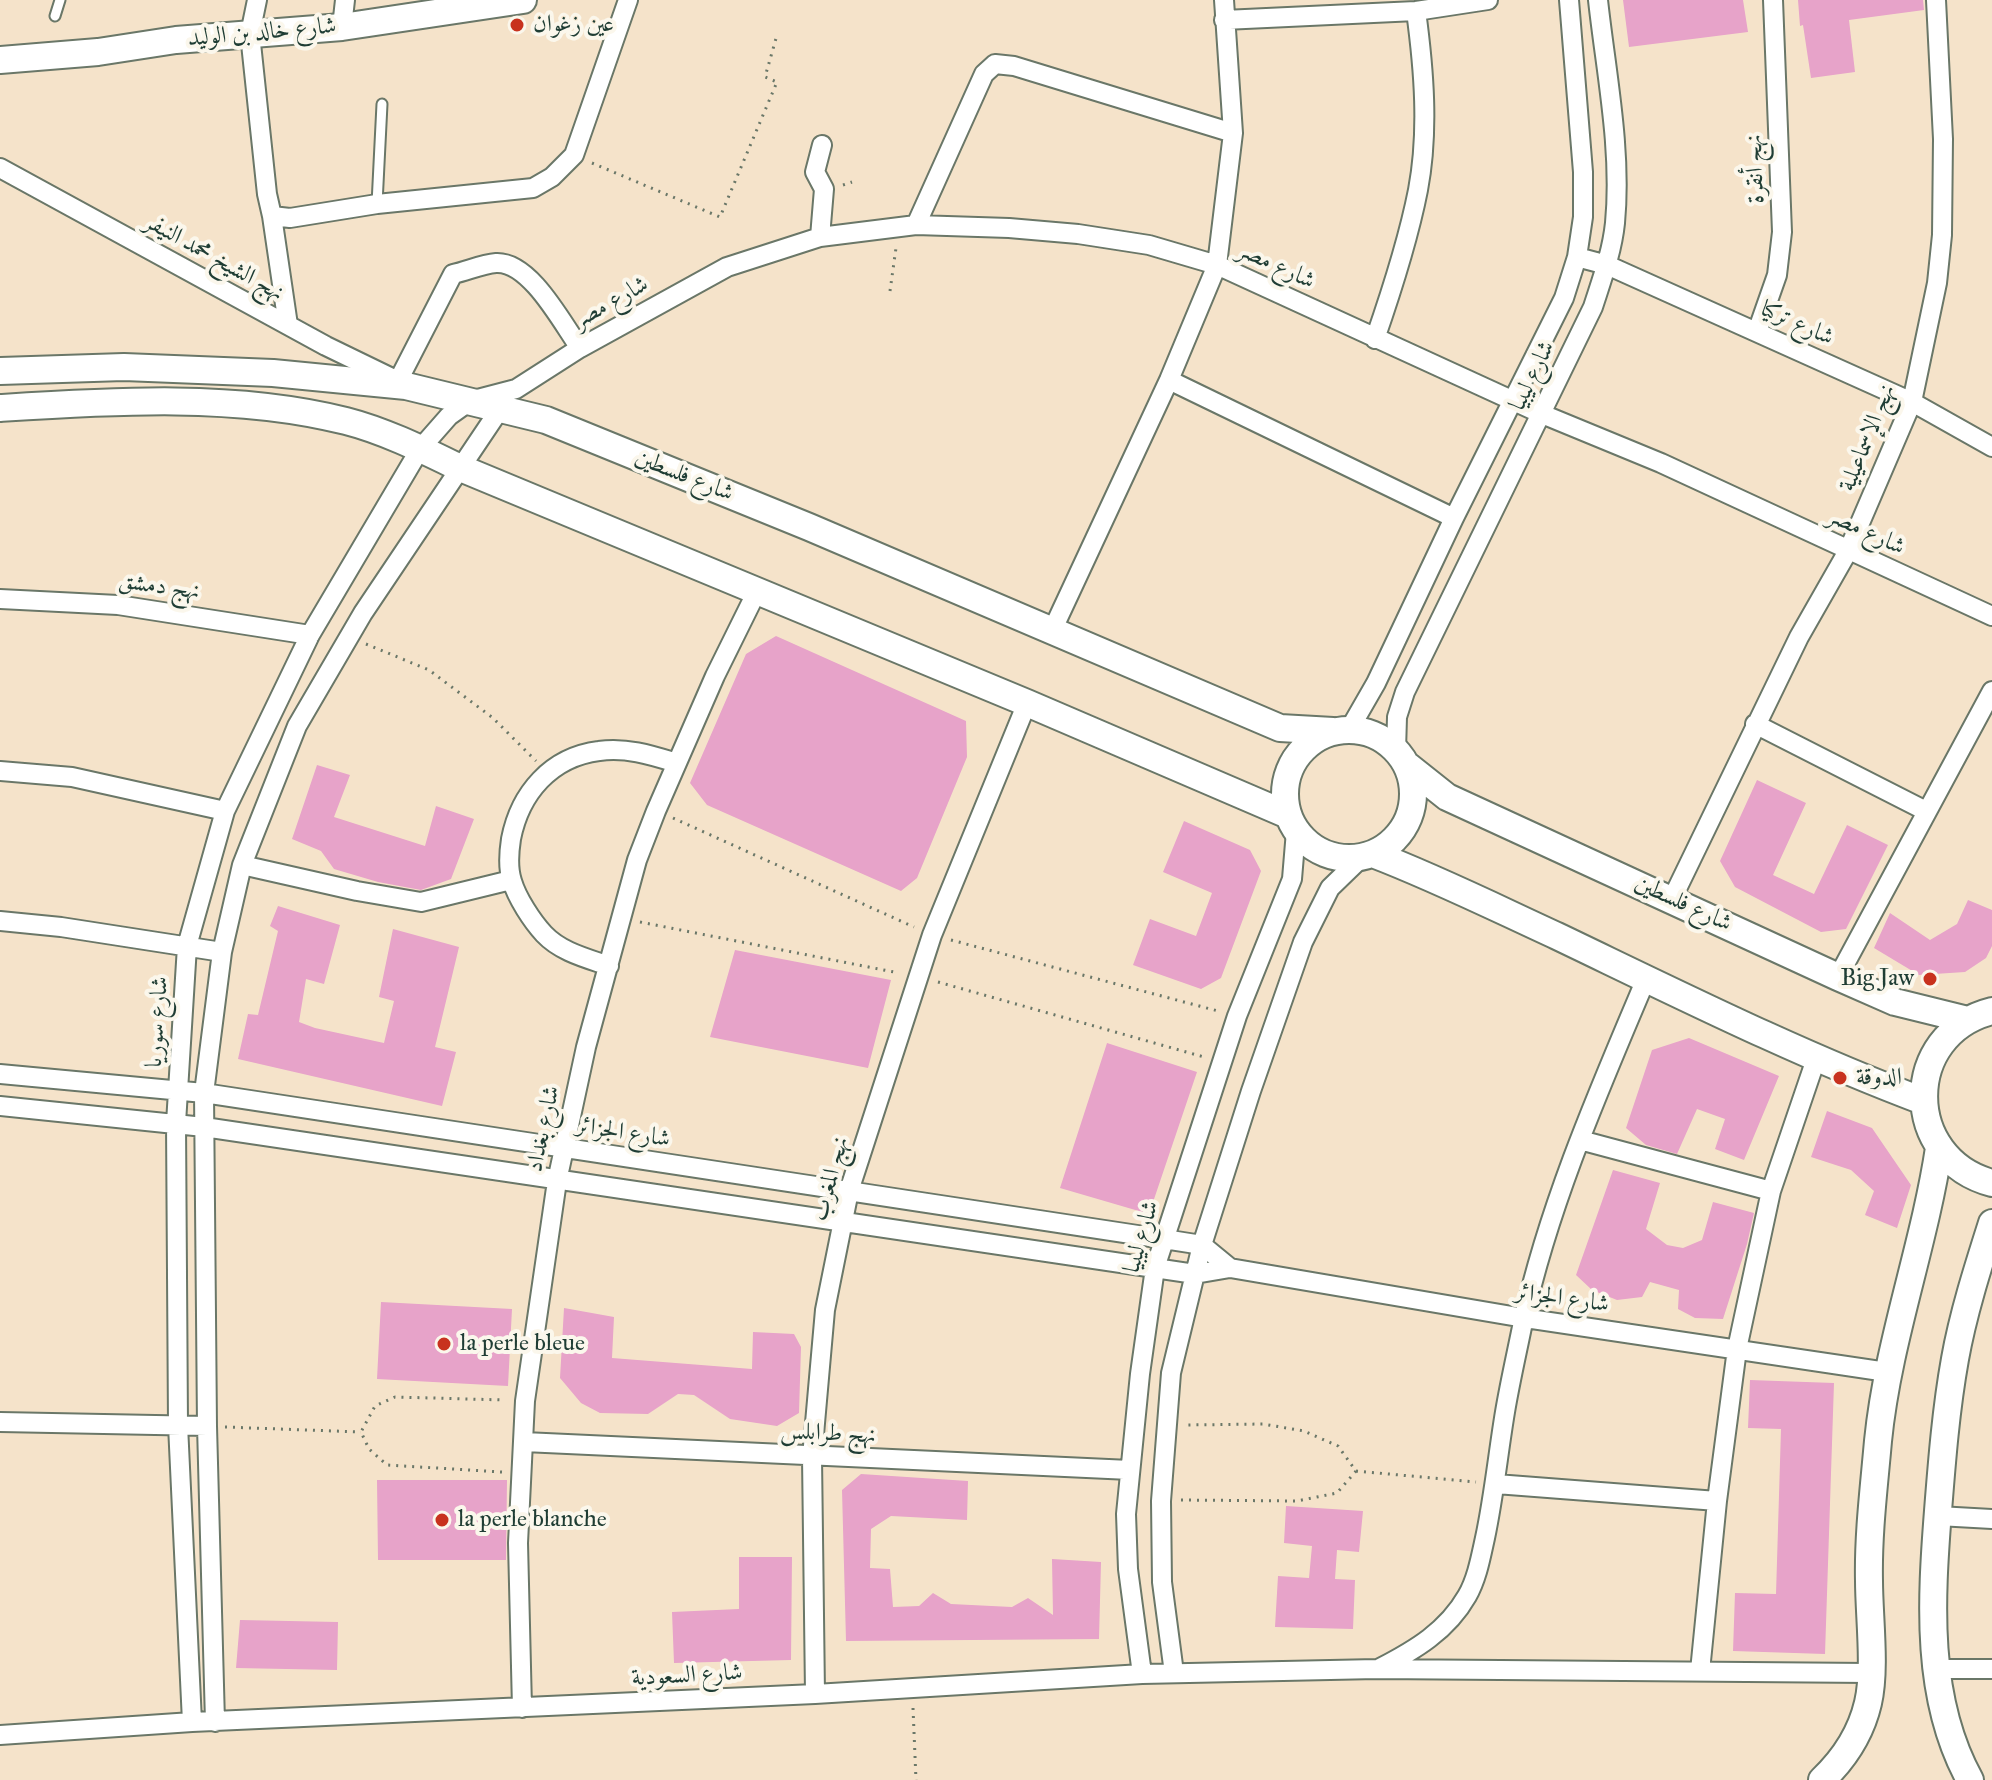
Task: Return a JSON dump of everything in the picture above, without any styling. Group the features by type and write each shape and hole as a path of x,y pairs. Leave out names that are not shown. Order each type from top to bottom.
{"street":[{"path":"257,0 250,34 267,194 288,325"},
{"path":"342,27 345,0"},
{"name":"شارع خالد بن الوليد","path":"0,60 342,27 523,0"},
{"path":"272,216 290,218 377,204 533,188 552,177 574,155 628,0"},
{"path":"1052,631 1169,380 1217,265 1233,133 1224,0"},
{"path":"1224,20 1416,11 1488,0"},
{"name":"شارع ليبيا","path":"1341,730 1376,683 1564,298 1577,257 1583,217 1583,172 1569,0"},
{"name":"شارع ليبيا","path":"1402,759 1397,717 1405,692 1593,307 1607,265 1615,225 1617,174 1598,0"},
{"name":"نهج أنقرة","path":"1757,332 1777,275 1782,232 1773,0"},
{"name":"نهج الإسماعيلية","path":"1672,899 1799,637 1848,551 1912,402 1937,283 1942,235 1944,151 1936,0"},
{"path":"1375,339 1401,262 1418,187 1424,122 1423,64 1416,11"},
{"path":"907,225 984,74 995,64 1014,66 1233,133"},
{"path":"820,237 824,189 815,172 822,145"},
{"name":"نهج الشيخ محمد النيفر","path":"0,168 402,384"},
{"name":"شارع مصر","path":"498,409 516,389 580,348 727,267 820,237 907,225 1078,234 1149,245 1217,265 1542,414 1661,463 1992,616"},
{"name":"شارع تركيا","path":"1577,257 1607,265 1912,402 1992,447"},
{"path":"402,384 453,274 497,263 516,267 533,281 580,348"},
{"name":"شارع فلسطين","path":"0,371 124,367 273,373 402,384 470,401 565,427 1280,728 1341,730"},
{"path":"1169,380 1454,518"},
{"name":"شارع مصر","path":"470,401 516,389"},
{"name":"شارع سوريا","path":"192,1722 178,1425 176,1123 187,946 225,811 310,635 420,449 449,416 470,401"},
{"path":"0,408 97,402 172,402 243,406 347,421 1027,703 1292,823"},
{"path":"215,1722 207,1426 204,1093 222,952 242,865 297,726 363,613 498,409"},
{"name":"شارع بغداد","path":"522,1708 518,1585 525,1401 557,1181 586,1047 637,860 715,676 757,591"},
{"path":"334,594 363,613"},
{"name":"نهج دمشق","path":"0,599 118,605 310,635"},
{"path":"1838,977 1992,691"},
{"name":"نهج المغرب","path":"815,1694 812,1457 825,1310 849,1191 932,935 1027,703"},
{"path":"1755,724 1926,811"},
{"path":"1174,1673 1162,1582 1161,1501 1171,1373 1202,1245 1303,942 1330,888 1367,856 1388,846 1401,833 1410,818 1414,801 1413,783 1402,759 1384,740 1368,732 1341,730 1313,740 1292,764 1284,794 1292,823 1308,845 1342,859 1367,856 1425,874 1646,979 1879,1085 1923,1101"},
{"path":"609,966 570,953 544,934 511,880 509,852 514,822 527,795 547,772 567,759 599,751 638,751 677,763"},
{"name":"شارع فلسطين","path":"1402,759 1447,797 1895,1002 1985,1012"},
{"path":"0,771 72,777 225,811"},
{"name":"شارع ليبيا","path":"1142,1674 1128,1569 1126,1514 1155,1268 1237,1016 1292,879 1292,823"},
{"path":"242,865 421,902 511,880"},
{"path":"0,921 222,952"},
{"path":"1377,1669 1417,1649 1446,1625 1469,1594 1481,1558 1496,1484 1505,1412 1524,1318 1549,1230 1580,1140 1646,979"},
{"path":"1985,1012 1949,1035 1934,1054 1925,1077 1923,1101 1928,1126 1939,1148 1956,1167 1992,1183"},
{"path":"1700,1671 1717,1501 1737,1349 1771,1191 1817,1056"},
{"name":"شارع الجزائر","path":"0,1074 204,1093 1164,1239 1202,1245 1230,1268"},
{"name":"شارع الجزائر","path":"0,1106 176,1123 1195,1274 1230,1268 1524,1318 1887,1372"},
{"path":"1580,1140 1771,1191"},
{"path":"1822,1780 1837,1765 1861,1723 1869,1701 1872,1517 1887,1372 1931,1202 1939,1148"},
{"path":"1970,1780 1957,1757 1945,1721 1937,1669 1933,1572 1945,1430 1956,1356 1992,1223"},
{"path":"0,1422 207,1426"},
{"name":"نهج طرابلس","path":"524,1442 1130,1470"},
{"path":"1496,1484 1717,1501"},
{"path":"1938,1516 1992,1519"},
{"name":"شارع السعودية","path":"0,1735 192,1722 815,1694 1142,1674 1377,1669 1870,1673"},
{"path":"1937,1669 1992,1669"},
{"path":"0,1727 0,1735"}],"lane":[{"path":"55,16 60,0"},
{"path":"377,204 382,104"}],"path":[{"path":"574,155 720,217 777,82 765,77 777,35"},
{"path":"890,291 907,225"},
{"path":"348,637 429,670 493,718 547,772"},
{"path":"361,1432 375,1406 395,1397 525,1401"},
{"path":"1166,1425 1263,1424 1304,1431 1338,1446 1356,1471 1496,1484"},
{"path":"207,1426 361,1432"},
{"path":"361,1432 369,1449 387,1465 522,1473"},
{"path":"1161,1501 1297,1501 1337,1493 1356,1471"},
{"path":"913,1688 916,1780"}],"building":[{"path":"1623,0 1743,0 1748,32 1629,47"},
{"path":"1798,0 1923,0 1924,10 1849,20 1855,72 1811,78"},
{"path":"776,636 966,721 967,757 917,878 901,891 707,805 690,783 746,654"},
{"path":"317,765 350,775 334,817 425,846 436,806 474,819 451,879 421,890 378,882 334,869 321,851 292,839"},
{"path":"1757,780 1806,803 1773,875 1814,894 1847,825 1888,845 1846,929 1821,932 1735,887 1720,861"},
{"path":"1184,821 1250,850 1261,871 1221,978 1201,989 1133,965 1150,919 1196,936 1212,893 1163,872"},
{"path":"1968,900 1992,910 1992,946 1986,958 1965,972 1919,975 1874,948 1890,913 1930,940 1957,924"},
{"path":"278,906 340,925 324,984 306,979 299,1022 315,1028 384,1043 394,1001 379,997 393,929 459,947 435,1047 456,1052 442,1106 238,1059 248,1014 258,1015 278,931 270,926"},
{"path":"735,950 891,980 868,1068 710,1037"},
{"path":"1689,1038 1779,1076 1744,1160 1715,1149 1725,1119 1697,1109 1677,1154 1646,1145 1626,1128 1652,1050"},
{"path":"1107,1043 1197,1072 1149,1214 1060,1188"},
{"path":"1827,1111 1872,1128 1911,1185 1897,1228 1865,1215 1874,1191 1851,1170 1811,1157"},
{"path":"1613,1170 1660,1183 1646,1229 1667,1245 1683,1248 1702,1240 1713,1202 1754,1213 1723,1319 1695,1318 1678,1309 1679,1290 1650,1282 1642,1297 1617,1300 1592,1290 1576,1275"},
{"name":"la perle bleue","path":"381,1302 512,1309 508,1386 377,1379"},
{"path":"564,1308 614,1317 612,1358 752,1369 753,1332 794,1334 801,1347 799,1413 777,1426 730,1419 694,1395 678,1394 648,1414 600,1413 581,1403 560,1378"},
{"path":"1750,1380 1834,1383 1825,1654 1733,1651 1735,1593 1776,1594 1781,1429 1748,1428"},
{"path":"861,1474 968,1481 967,1520 891,1516 871,1529 870,1568 890,1569 893,1607 919,1606 933,1593 951,1604 1012,1607 1028,1598 1053,1615 1052,1559 1101,1562 1099,1639 846,1641 842,1490"},
{"name":"la perle blanche","path":"377,1480 507,1480 506,1560 378,1560"},
{"path":"1286,1506 1363,1511 1359,1552 1337,1550 1335,1579 1355,1580 1353,1629 1275,1627 1278,1576 1309,1578 1312,1546 1284,1543"},
{"path":"739,1557 792,1557 791,1660 674,1663 672,1612 739,1609"},
{"path":"240,1620 338,1622 337,1670 236,1668"}],"place":[{"name":"عين زغوان","path":"517,25"},
{"name":"Big Jaw","path":"1930,979"},
{"name":"الدوقة","path":"1840,1078"},
{"name":"la perle bleue","path":"444,1344"},
{"name":"la perle blanche","path":"442,1520"}]}
